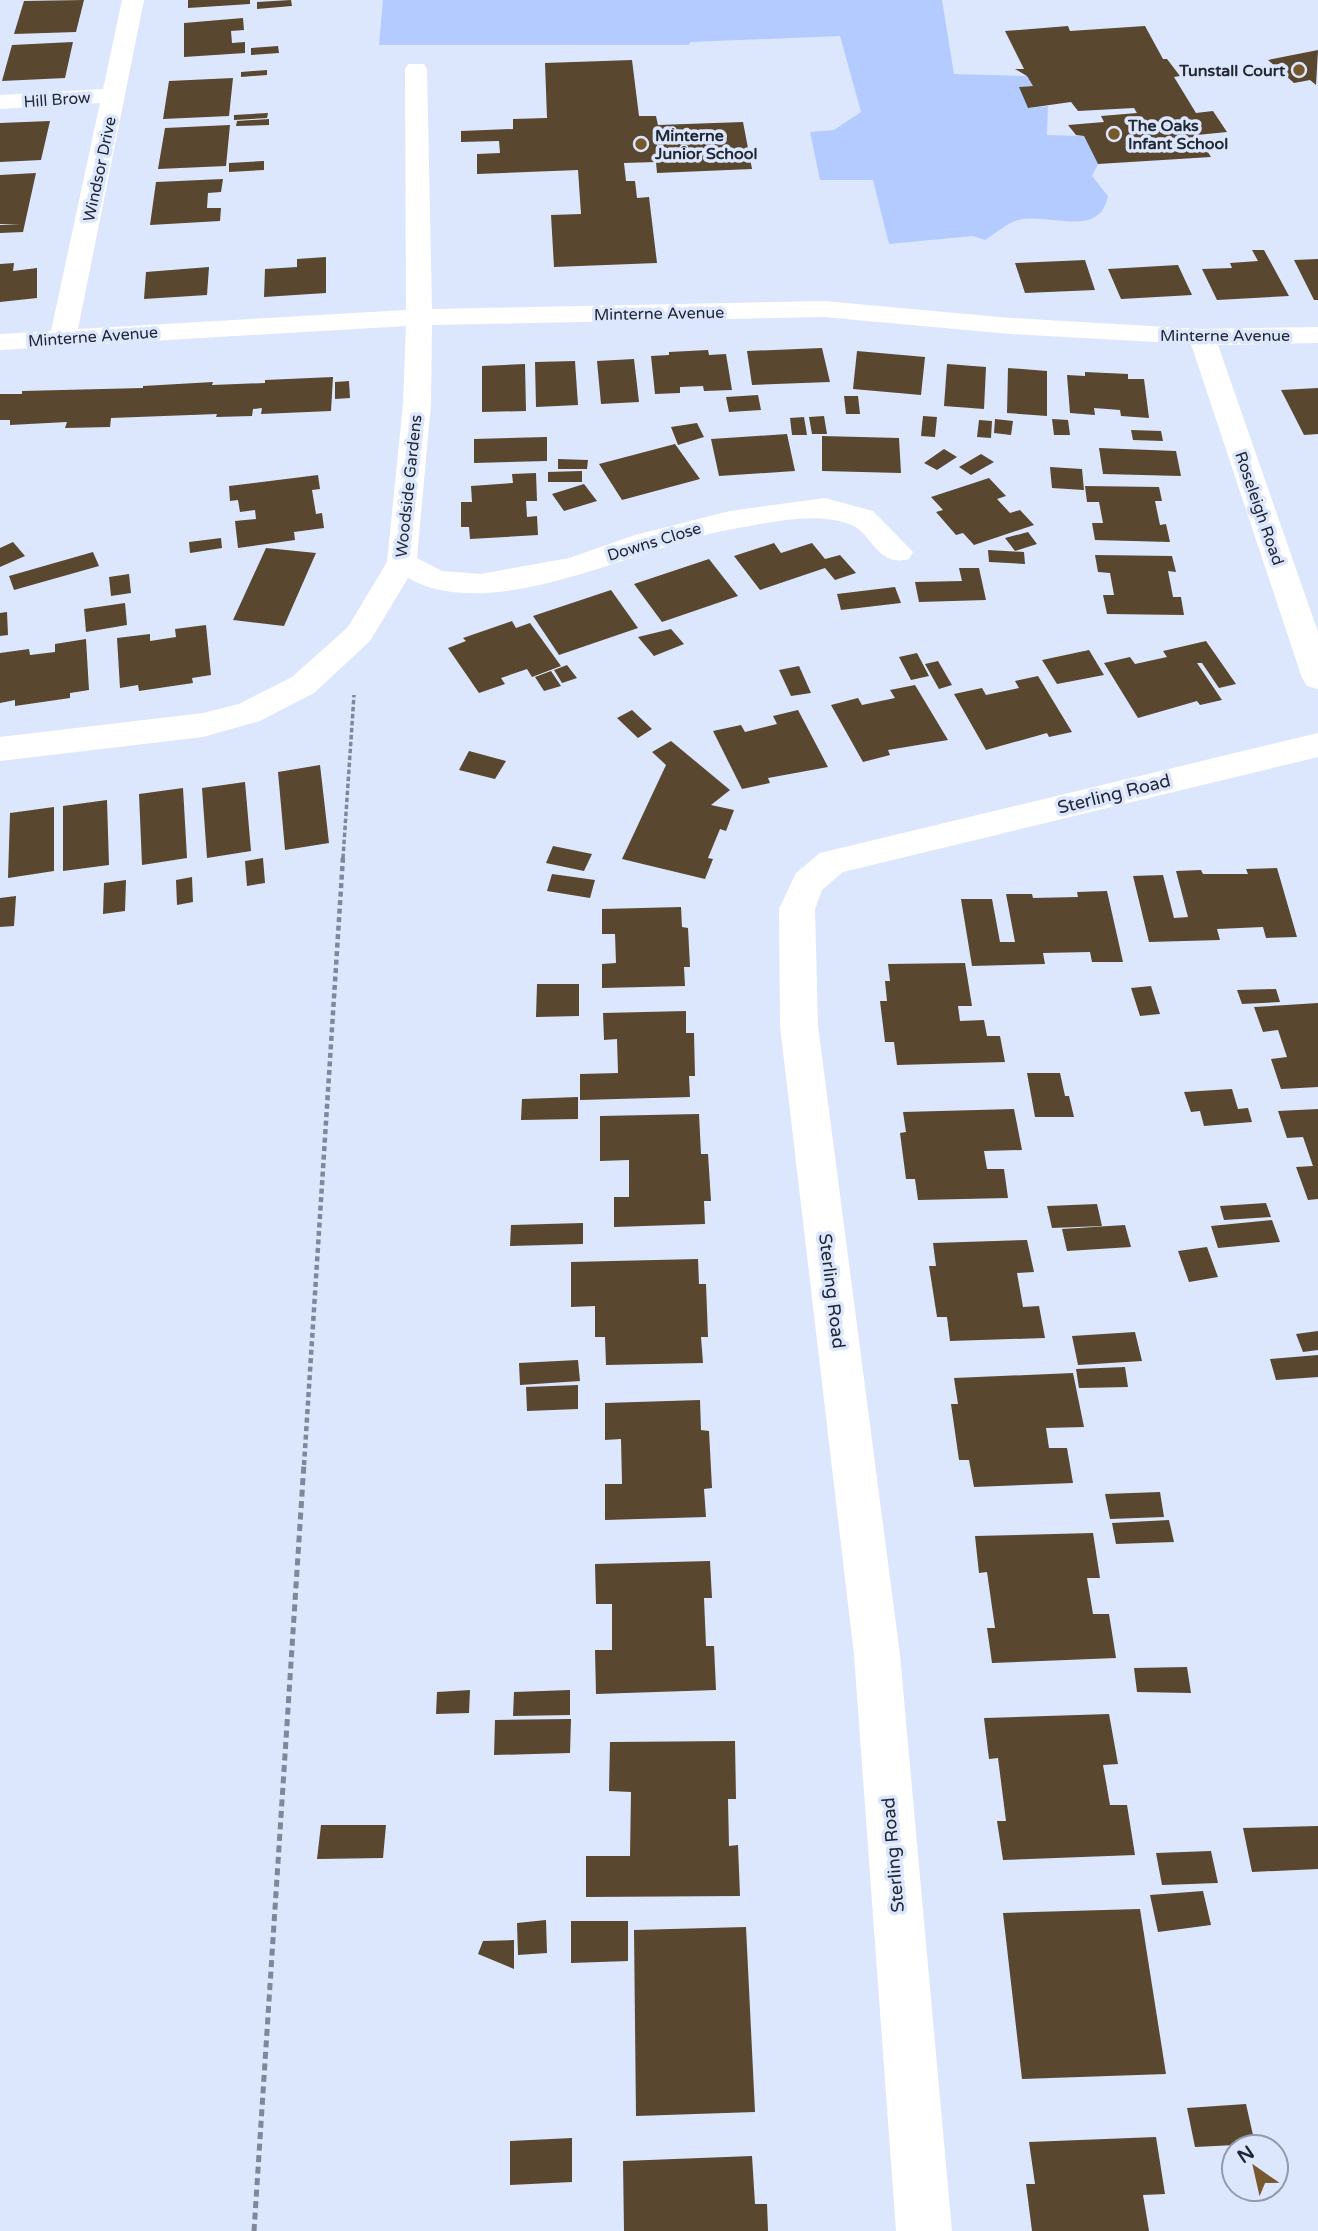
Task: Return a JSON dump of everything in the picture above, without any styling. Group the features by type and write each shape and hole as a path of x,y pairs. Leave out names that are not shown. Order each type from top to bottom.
{"street":[{"name":"Windsor Drive","path":"63,337 133,0"},
{"name":"Woodside Gardens","path":"0,750 203,724 249,713 303,685 359,634 402,562 417,404 419,317 416,69"},
{"name":"Hill Brow","path":"0,102 114,95"},
{"name":"Minterne Avenue","path":"0,342 419,317 824,309 1010,326 1202,337 1318,335"},
{"name":"Roseleigh Road","path":"1202,337 1318,678"},
{"name":"Downs Close","path":"402,562 436,581 481,584 574,567 646,542 730,520 825,507 863,518 898,552"},
{"name":"Sterling Road","path":"924,2231 877,1655 799,1026 797,909 808,882 832,862 1318,745"}],"path":[{"path":"254,2231 359,634"}],"shaded area":[{"path":"383,0 942,0 954,74 1027,76 1033,86 1020,87 1028,108 1048,106 1047,135 1084,136 1098,164 1092,176 1108,196 1103,209 1084,221 1030,218 1014,221 985,240 973,236 889,244 873,180 820,180 810,132 834,130 861,112 840,36 691,42 688,45 379,45"}],"building":[{"path":"84,0 76,32 14,34 24,1"},
{"path":"188,0 250,0 250,4 188,8"},
{"path":"291,0 292,6 257,9 257,2"},
{"path":"243,18 244,30 231,31 232,43 245,42 245,53 184,57 184,23"},
{"path":"1068,26 1070,31 1145,26 1163,59 1167,59 1180,76 1174,77 1196,113 1213,111 1227,132 1197,135 1211,157 1098,164 1084,136 1076,135 1068,125 1104,122 1101,116 1137,113 1134,108 1078,111 1071,102 1028,108 1019,87 1033,86 1027,76 1015,69 1024,69 1005,31"},
{"path":"73,42 65,78 2,81 12,45"},
{"path":"278,46 279,53 251,55 251,48"},
{"name":"Tunstall Court","path":"1318,50 1316,85 1310,80 1294,83 1268,60"},
{"path":"632,60 639,116 656,116 658,125 743,122 752,169 657,173 656,162 624,163 626,181 635,181 637,198 649,197 657,263 554,267 551,215 581,214 578,170 477,174 477,154 500,153 499,141 461,142 461,131 513,129 513,119 547,118 545,63"},
{"path":"267,70 267,75 241,77 241,72"},
{"path":"233,78 229,116 163,119 169,81"},
{"path":"268,113 267,118 234,120 234,115"},
{"path":"269,119 269,125 236,126 237,121"},
{"path":"50,121 41,160 0,162 0,123"},
{"path":"230,125 226,166 158,169 165,128"},
{"path":"264,161 264,170 229,172 229,163"},
{"path":"36,173 23,232 0,233 0,225 20,224 0,224 0,175"},
{"path":"223,179 221,192 208,193 207,208 221,208 220,221 150,225 156,182"},
{"path":"1252,250 1264,250 1289,296 1217,300 1202,269 1232,268 1230,263 1258,261"},
{"path":"326,257 326,293 264,297 265,269 297,267 297,259"},
{"path":"1318,259 1318,300 1314,300 1294,260"},
{"path":"1085,260 1095,290 1025,293 1015,263"},
{"path":"14,263 13,271 37,268 37,298 0,302 0,264"},
{"path":"1178,265 1192,295 1121,299 1108,269"},
{"path":"209,267 207,295 144,299 146,272"},
{"path":"822,348 830,382 752,385 747,351"},
{"path":"708,350 709,355 726,354 732,390 704,391 703,386 680,387 680,393 655,394 651,356"},
{"path":"857,351 925,357 921,395 853,389"},
{"path":"634,359 639,402 601,404 597,361"},
{"path":"575,361 578,405 536,407 535,362"},
{"path":"525,364 526,411 482,412 482,366"},
{"path":"947,364 986,367 984,409 944,406"},
{"path":"1008,368 1047,371 1047,416 1007,413"},
{"path":"1085,372 1128,374 1128,379 1144,379 1149,418 1121,416 1120,410 1094,408 1095,415 1070,413 1067,375 1085,376"},
{"path":"333,377 331,411 261,414 262,408 253,409 252,416 216,417 217,414 111,418 110,427 65,428 67,422 10,425 10,420 0,420 0,394 22,394 22,391 143,388 213,382 212,385 265,383 265,380"},
{"path":"349,381 350,398 335,399 335,382"},
{"path":"1318,388 1318,434 1304,435 1281,390"},
{"path":"758,395 761,410 729,412 726,397"},
{"path":"844,396 858,396 860,414 846,414"},
{"path":"824,416 827,434 812,434 809,417"},
{"path":"923,416 937,417 935,437 921,436"},
{"path":"804,417 807,435 792,435 790,418"},
{"path":"995,419 1013,421 1011,435 994,433"},
{"path":"1052,419 1068,420 1070,435 1054,435"},
{"path":"979,420 992,421 991,438 977,437"},
{"path":"697,423 704,437 678,445 671,427"},
{"path":"1131,430 1161,431 1163,441 1133,440"},
{"path":"787,434 795,471 719,476 711,439"},
{"path":"822,436 899,438 901,473 822,471"},
{"path":"547,437 547,461 474,463 474,439"},
{"path":"675,444 700,479 622,500 599,464"},
{"path":"1099,448 1176,451 1181,476 1103,474"},
{"path":"944,449 957,457 937,470 924,463"},
{"path":"981,454 994,462 971,475 959,467"},
{"path":"558,459 588,460 587,469 558,469"},
{"path":"1050,467 1082,469 1084,490 1052,488"},
{"path":"582,471 582,482 548,482 548,472"},
{"path":"536,473 537,501 526,501 527,517 537,516 538,535 470,539 469,527 461,527 461,502 472,502 471,486 513,483 512,474"},
{"path":"318,475 320,489 312,490 316,514 322,513 324,528 294,532 295,540 238,548 235,521 256,519 255,510 240,512 238,500 230,501 229,486"},
{"path":"989,478 1006,496 997,499 1010,513 1020,510 1034,525 974,545 963,533 956,535 936,512 943,510 931,497"},
{"path":"584,484 597,501 564,511 552,494"},
{"path":"1085,486 1159,487 1162,501 1155,501 1160,525 1166,524 1170,542 1095,540 1092,523 1103,523 1099,502 1087,502"},
{"path":"1028,532 1037,544 1015,551 1005,538"},
{"path":"221,538 222,548 190,553 189,542"},
{"path":"13,542 25,556 0,567 0,548"},
{"path":"774,543 781,553 812,543 825,559 840,555 856,573 835,580 825,568 760,590 734,556"},
{"path":"266,548 316,553 284,626 233,620"},
{"path":"988,550 1024,552 1025,564 989,562"},
{"path":"93,552 99,566 14,590 9,576"},
{"path":"1095,555 1172,556 1176,572 1168,571 1173,597 1181,597 1184,615 1107,614 1103,595 1114,595 1110,573 1098,572"},
{"path":"709,559 738,596 662,622 634,584"},
{"path":"959,568 979,568 986,600 919,602 915,582 962,581"},
{"path":"129,574 131,593 111,596 109,577"},
{"path":"895,587 901,603 841,610 837,594"},
{"path":"611,590 638,628 559,655 533,616"},
{"path":"125,603 127,625 86,632 84,609"},
{"path":"7,612 8,635 0,636 0,613"},
{"path":"512,621 516,628 530,623 561,666 532,677 527,669 501,678 505,684 479,693 448,648 466,641 463,638"},
{"path":"206,625 211,675 192,678 193,683 139,691 138,685 120,688 117,638 150,634 150,641 176,637 175,629"},
{"path":"671,629 684,644 654,656 638,637"},
{"path":"86,639 89,690 70,693 70,698 15,706 15,700 0,703 0,653 29,649 30,655 55,652 55,644"},
{"path":"1206,641 1236,684 1219,688 1202,663 1197,663 1222,700 1200,705 1197,701 1138,718 1104,663 1130,657 1135,664 1167,657 1163,651"},
{"path":"1089,650 1104,675 1057,684 1042,660"},
{"path":"917,653 929,676 911,680 899,657"},
{"path":"938,661 952,685 939,689 925,664"},
{"path":"567,665 577,678 562,683 554,670"},
{"path":"799,666 811,693 791,696 779,670"},
{"path":"551,671 561,686 544,691 535,677"},
{"path":"1038,676 1072,732 1049,737 1047,733 986,750 954,694 982,688 986,695 1019,688 1015,681"},
{"path":"915,685 948,740 888,750 890,755 863,762 831,705 858,698 862,705 895,698 890,690"},
{"path":"632,710 652,729 638,738 617,718"},
{"path":"798,710 828,767 768,778 770,783 742,789 713,731 741,725 745,732 777,724 773,716"},
{"path":"671,741 730,790 711,805 734,810 726,831 720,829 708,858 713,859 705,879 622,859 666,765 652,752"},
{"path":"469,751 506,761 495,779 459,770"},
{"path":"320,765 329,843 285,850 278,772"},
{"path":"245,782 251,851 207,858 202,788"},
{"path":"183,788 187,858 142,865 139,794"},
{"path":"107,800 109,865 63,871 63,806"},
{"path":"54,807 54,871 8,878 10,813"},
{"path":"553,846 592,854 584,871 546,863"},
{"path":"263,858 265,883 247,886 245,861"},
{"path":"1277,868 1297,937 1266,938 1263,927 1217,929 1220,940 1149,942 1133,876 1163,875 1174,918 1188,917 1176,871 1248,874 1246,869"},
{"path":"552,874 595,880 590,898 547,891"},
{"path":"192,877 193,902 177,905 176,880"},
{"path":"126,880 125,911 103,914 104,883"},
{"path":"1107,891 1123,962 1092,962 1090,952 1043,953 1045,964 972,966 961,899 992,899 1000,942 1015,942 1006,894 1032,894 1033,898 1078,897 1077,892"},
{"path":"16,896 14,926 0,927 0,898"},
{"path":"681,907 682,927 688,928 690,967 684,967 685,986 602,988 602,964 616,963 615,934 602,934 602,909"},
{"path":"965,963 972,1006 958,1006 960,1021 984,1020 987,1036 1000,1036 1005,1062 897,1065 894,1042 885,1042 880,1001 887,1001 885,981 890,981 888,964"},
{"path":"537,984 579,984 579,1016 536,1017"},
{"path":"1151,986 1160,1014 1140,1016 1131,988"},
{"path":"1276,989 1280,1002 1242,1004 1237,990"},
{"path":"1318,1003 1318,1087 1281,1089 1271,1059 1287,1057 1278,1030 1263,1032 1254,1007"},
{"path":"686,1011 686,1033 694,1033 695,1076 689,1076 690,1097 580,1100 580,1074 618,1073 617,1039 604,1040 603,1013"},
{"path":"1027,1073 1060,1073 1065,1096 1069,1096 1074,1117 1035,1117"},
{"path":"1232,1089 1238,1109 1248,1108 1252,1122 1204,1126 1200,1111 1191,1112 1184,1092"},
{"path":"578,1097 578,1119 521,1120 522,1099"},
{"path":"1014,1109 1022,1150 984,1151 987,1169 1004,1169 1008,1198 918,1200 915,1179 906,1179 900,1133 906,1132 903,1112"},
{"path":"1318,1109 1318,1199 1308,1200 1296,1167 1313,1166 1303,1137 1287,1138 1278,1111"},
{"path":"699,1114 701,1154 708,1154 711,1201 704,1201 705,1224 614,1227 614,1197 629,1197 629,1160 600,1161 600,1116"},
{"path":"1266,1203 1271,1217 1224,1220 1220,1206"},
{"path":"1097,1204 1102,1226 1052,1228 1047,1206"},
{"path":"1272,1220 1280,1242 1218,1248 1211,1226"},
{"path":"583,1223 583,1244 510,1246 511,1225"},
{"path":"1125,1225 1131,1247 1067,1251 1062,1229"},
{"path":"1027,1240 1034,1272 1017,1273 1023,1307 1039,1306 1045,1338 950,1341 947,1317 937,1317 929,1266 936,1266 933,1243"},
{"path":"1207,1247 1218,1277 1189,1282 1178,1251"},
{"path":"698,1259 699,1284 706,1284 708,1337 701,1337 703,1363 606,1365 605,1337 595,1337 595,1306 571,1307 571,1262"},
{"path":"1318,1331 1318,1350 1303,1352 1296,1334"},
{"path":"1135,1332 1142,1361 1078,1365 1072,1336"},
{"path":"1318,1355 1318,1377 1276,1380 1270,1359"},
{"path":"578,1360 580,1381 520,1385 519,1363"},
{"path":"1125,1367 1128,1387 1079,1388 1076,1369"},
{"path":"1073,1373 1084,1427 1046,1428 1049,1448 1067,1448 1073,1483 974,1487 969,1460 959,1460 951,1404 958,1404 954,1378"},
{"path":"578,1385 578,1409 527,1411 526,1387"},
{"path":"700,1400 701,1430 709,1431 712,1488 704,1489 706,1517 605,1520 605,1484 622,1484 621,1439 605,1440 605,1403"},
{"path":"1160,1492 1164,1517 1110,1519 1105,1494"},
{"path":"1169,1520 1174,1542 1116,1544 1112,1523"},
{"path":"1093,1533 1100,1578 1087,1578 1093,1614 1109,1614 1116,1658 992,1663 987,1628 995,1628 987,1572 979,1573 975,1536"},
{"path":"710,1561 712,1598 704,1598 706,1646 714,1646 716,1690 596,1694 595,1650 612,1650 612,1604 596,1604 595,1564"},
{"path":"1187,1667 1191,1693 1137,1692 1134,1668"},
{"path":"470,1690 469,1713 436,1714 437,1692"},
{"path":"570,1690 570,1715 513,1716 514,1692"},
{"path":"1109,1714 1118,1764 1103,1765 1110,1805 1127,1805 1135,1855 1003,1860 997,1821 1006,1821 998,1758 989,1759 984,1718"},
{"path":"571,1719 570,1753 494,1755 495,1720"},
{"path":"735,1741 736,1799 728,1799 729,1846 738,1845 740,1896 586,1897 586,1856 630,1856 631,1792 609,1791 610,1742"},
{"path":"321,1825 386,1825 383,1858 317,1859"},
{"path":"1318,1826 1318,1869 1252,1872 1243,1828"},
{"path":"1211,1851 1218,1883 1162,1885 1156,1853"},
{"path":"1203,1891 1211,1925 1158,1932 1150,1895"},
{"path":"1140,1909 1166,2074 1022,2079 1003,1913"},
{"path":"546,1920 547,1953 518,1955 517,1923"},
{"path":"571,1921 628,1921 628,1961 571,1963"},
{"path":"746,1927 755,2112 636,2116 634,1930"},
{"path":"514,1940 514,1969 478,1954 483,1941"},
{"path":"1246,2104 1253,2133 1220,2133 1220,2146 1195,2147 1187,2108"},
{"path":"1156,2137 1165,2194 1143,2195 1149,2231 1032,2231 1026,2184 1035,2184 1029,2142"},
{"path":"572,2138 572,2182 510,2185 510,2141"},
{"path":"752,2156 755,2204 767,2204 768,2231 624,2231 623,2161"}],"place":[{"name":"Tunstall Court","path":"1299,70"},
{"name":"The Oaks Infant School","path":"1114,134"},
{"name":"Minterne Junior School","path":"641,144"}]}
